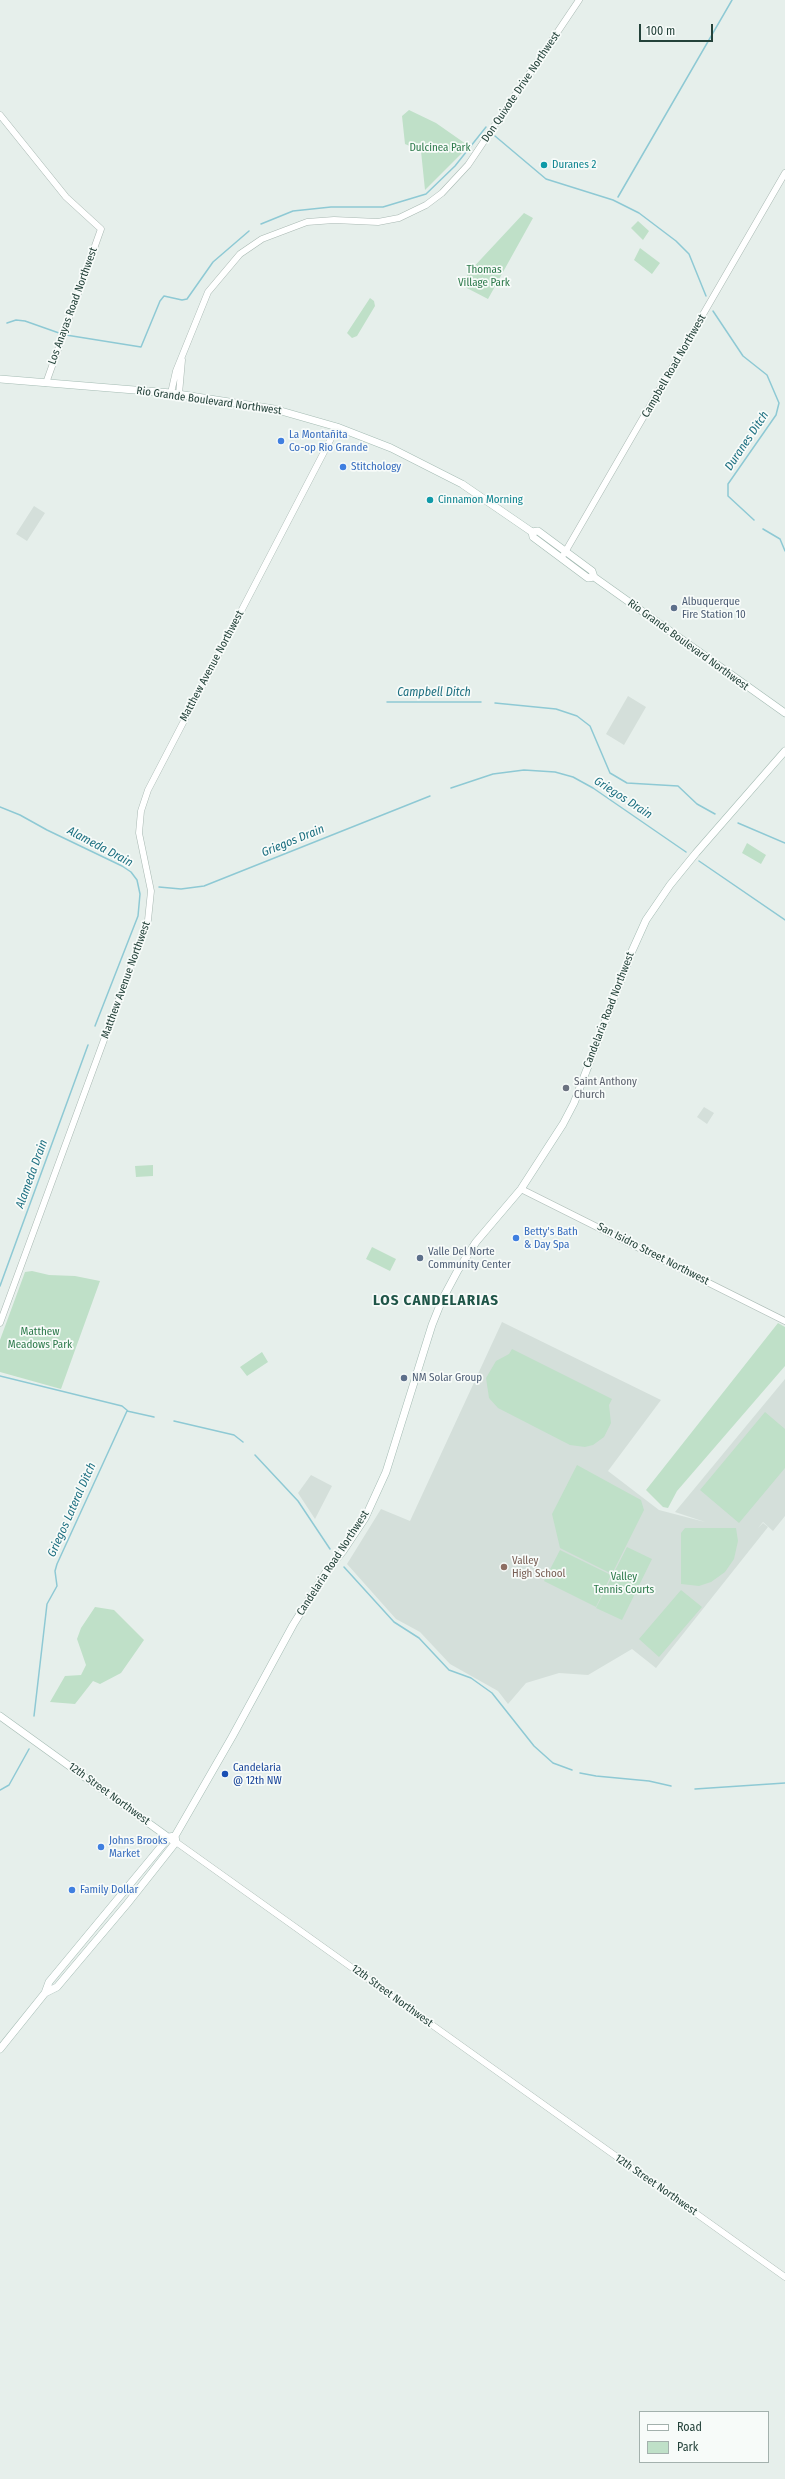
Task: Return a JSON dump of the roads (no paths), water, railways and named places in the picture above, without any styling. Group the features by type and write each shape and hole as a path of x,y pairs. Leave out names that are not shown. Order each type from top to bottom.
{"main road":[{"name":"Rio Grande Boulevard Northwest","path":"0,379 175,394 274,409 337,427 391,448 443,474 485,498 532,532 533,537 588,578 594,577"},
{"name":"Rio Grande Boulevard Northwest","path":"532,532 538,531 592,571 594,577 784,714"},
{"name":"Candelaria Road Northwest","path":"0,2048 45,1993 56,1987 127,1904 173,1838 232,1737 306,1603 365,1518 386,1472 432,1325 458,1270 490,1223 521,1189 538,1166 574,1102 632,951 654,907 700,848 785,751"},
{"name":"12th Street Northwest","path":"0,1716 173,1838"}],"street":[{"name":"Don Quixote Drive Northwest","path":"175,394 176,371 198,313 212,285 240,254 256,242 281,230 306,222 344,220 378,222 399,218 426,206 442,193 468,165 579,0"},
{"name":"Los Anayas Road Northwest","path":"0,115 66,196 101,229 46,383"},
{"name":"Campbell Road Northwest","path":"562,558 785,173"},
{"name":"Matthew Avenue Northwest","path":"0,1323 148,920 151,891 141,851 139,833 141,811 148,790 337,427"},
{"name":"San Isidro Street Northwest","path":"521,1189 785,1321"},
{"name":"12th Street Northwest","path":"173,1838 785,2276"}],"waterway":[{"path":"618,197 732,0"},
{"path":"261,224 293,211 331,207 383,207 426,194 455,166 486,127"},
{"name":"Duranes Ditch","path":"495,136 546,179 613,200 639,213 676,241 689,254 706,296"},
{"path":"66,335 141,347 160,301 164,296 182,300 187,299 213,262 249,231"},
{"name":"Duranes Ditch","path":"713,311 743,356 767,375 779,403 776,415 728,484 728,496 754,520"},
{"path":"7,323 16,320 25,321 59,333"},
{"path":"763,529 780,539 785,551"},
{"name":"Campbell Ditch","path":"387,702 481,702"},
{"name":"Campbell Ditch","path":"495,703 556,709 577,716 590,726 610,773 627,783 678,786 697,804 715,814"},
{"name":"Griegos Drain","path":"451,788 493,774 524,770 555,772 573,777 593,788 686,852"},
{"name":"Griegos Drain","path":"159,887 181,889 204,886 430,796"},
{"name":"Alameda Drain","path":"0,807 20,815 47,830 122,866 131,872 137,880 140,894 138,916 95,1026"},
{"name":"Campbell Ditch","path":"738,823 785,843"},
{"name":"Griegos Drain","path":"699,861 785,920"},
{"name":"Alameda Drain","path":"0,1286 88,1045"},
{"path":"0,1376 122,1406 128,1411"},
{"name":"Griegos Lateral Ditch","path":"34,1716 47,1604 57,1586 55,1571 57,1564 127,1411 154,1417"},
{"name":"Griegos Lateral Ditch","path":"174,1421 234,1435 243,1442"},
{"name":"Griegos Lateral Ditch","path":"255,1455 298,1501 330,1549"},
{"name":"Griegos Lateral Ditch","path":"344,1567 394,1622 419,1638 449,1670 471,1678 492,1693 534,1746 553,1763 572,1770"},
{"name":"Griegos Lateral Ditch","path":"0,1790 9,1785 29,1749"},
{"name":"Griegos Lateral Ditch","path":"580,1773 649,1781 671,1786"},
{"name":"Griegos Lateral Ditch","path":"695,1789 785,1783"}],"place":[{"name":"Duranes 2","path":"544,165"},
{"name":"La Montañita Co-op Rio Grande","path":"281,441"},
{"name":"Stitchology","path":"343,467"},
{"name":"Cinnamon Morning","path":"430,500"},
{"name":"Albuquerque Fire Station 10","path":"674,608"},
{"name":"Saint Anthony Church","path":"566,1088"},
{"name":"Betty's Bath & Day Spa","path":"516,1238"},
{"name":"Valle Del Norte Community Center","path":"420,1258"},
{"name":"NM Solar Group","path":"404,1378"},
{"name":"Valley High School","path":"504,1567"},
{"name":"Candelaria @ 12th NW","path":"225,1774"},
{"name":"Johns Brooks Market","path":"101,1847"},
{"name":"Family Dollar","path":"72,1890"}],"district":[{"name":"LOS CANDELARIAS","path":"436,1301"}],"park label":[{"name":"Dulcinea Park","path":"440,148"},
{"name":"Thomas Village Park","path":"484,276"},
{"name":"Matthew Meadows Park","path":"40,1338"},
{"name":"Valley Tennis Courts","path":"624,1583"}]}
